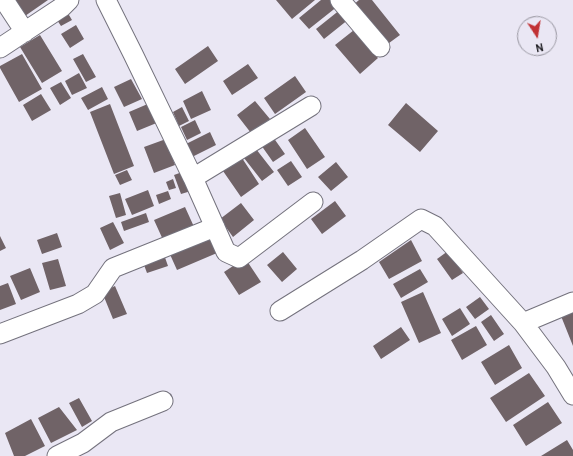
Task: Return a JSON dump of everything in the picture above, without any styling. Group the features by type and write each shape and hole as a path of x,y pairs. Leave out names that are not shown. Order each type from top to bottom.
{"street":[{"path":"4,0 25,32"},
{"path":"0,48 62,7 69,0"},
{"path":"106,0 193,178 226,252 239,258 313,202"},
{"path":"340,0 380,47"},
{"path":"193,178 311,106"},
{"path":"280,311 362,260 421,219 435,226 522,322 556,366 573,395"},
{"path":"0,334 78,304 95,294 114,268 215,227"},
{"path":"522,322 573,302"},
{"path":"57,456 83,443 111,422 164,401"}],"building":[{"path":"14,0 48,0 25,16"},
{"path":"276,0 315,0 292,19"},
{"path":"321,0 332,0 338,6 309,29 299,18"},
{"path":"359,0 372,0 400,35 385,46 352,6"},
{"path":"341,9 349,19 324,39 316,29"},
{"path":"66,10 72,20 61,26 55,17"},
{"path":"76,25 84,39 70,48 61,34"},
{"path":"354,30 378,58 360,74 335,45"},
{"path":"40,35 62,71 42,83 20,47"},
{"path":"208,46 218,61 185,84 175,69"},
{"path":"22,54 42,89 19,102 0,66"},
{"path":"83,54 96,77 86,82 73,59"},
{"path":"248,64 258,78 232,95 223,81"},
{"path":"79,73 87,88 72,95 65,81"},
{"path":"295,76 306,92 275,114 264,98"},
{"path":"131,79 142,99 124,107 114,87"},
{"path":"61,82 71,98 60,105 50,88"},
{"path":"102,87 108,99 88,110 81,98"},
{"path":"202,91 211,110 191,119 183,101"},
{"path":"41,94 51,110 32,121 23,105"},
{"path":"255,101 270,119 251,133 237,115"},
{"path":"150,103 159,122 137,131 129,112"},
{"path":"406,103 438,131 420,152 388,125"},
{"path":"110,104 134,166 114,174 90,112"},
{"path":"182,107 189,121 179,126 173,112"},
{"path":"195,120 201,133 187,140 181,127"},
{"path":"305,128 325,157 307,169 288,140"},
{"path":"210,132 216,145 190,158 184,145"},
{"path":"273,137 285,154 273,162 261,145"},
{"path":"166,139 175,165 154,173 144,147"},
{"path":"256,149 274,172 262,181 244,158"},
{"path":"242,158 259,184 241,197 223,171"},
{"path":"291,161 302,177 288,186 277,170"},
{"path":"336,162 348,177 331,191 318,177"},
{"path":"127,170 132,180 120,185 115,175"},
{"path":"185,171 191,191 181,194 174,175"},
{"path":"173,179 176,188 169,190 166,182"},
{"path":"148,190 154,206 132,215 125,199"},
{"path":"168,191 171,199 159,204 156,195"},
{"path":"120,193 126,215 116,218 109,196"},
{"path":"335,201 346,216 322,234 311,219"},
{"path":"241,203 254,220 233,237 220,219"},
{"path":"185,207 195,229 164,242 154,220"},
{"path":"146,213 149,222 124,231 121,222"},
{"path":"113,222 124,243 110,250 100,228"},
{"path":"208,232 217,253 177,270 168,250"},
{"path":"57,233 62,247 42,254 37,240"},
{"path":"0,236 6,248 0,251"},
{"path":"411,240 422,261 389,279 379,262"},
{"path":"162,249 168,266 147,273 141,257"},
{"path":"448,251 463,273 452,280 437,259"},
{"path":"283,252 297,269 282,282 267,265"},
{"path":"245,258 261,282 239,295 224,272"},
{"path":"58,259 66,286 50,290 42,263"},
{"path":"30,268 40,292 21,300 10,276"},
{"path":"420,269 428,282 401,298 393,284"},
{"path":"8,283 16,304 0,310 0,286"},
{"path":"115,286 127,314 113,319 102,292"},
{"path":"423,292 441,333 419,343 401,302"},
{"path":"480,297 489,309 475,319 466,307"},
{"path":"460,308 470,324 452,336 442,319"},
{"path":"573,312 573,346 561,316"},
{"path":"491,315 504,334 494,341 481,322"},
{"path":"476,326 487,345 462,360 451,340"},
{"path":"401,327 410,340 381,359 373,346"},
{"path":"509,345 522,368 495,385 481,362"},
{"path":"529,373 545,396 506,422 490,398"},
{"path":"79,398 92,421 82,427 69,403"},
{"path":"548,402 562,423 526,446 513,425"},
{"path":"59,407 77,430 51,443 38,418"},
{"path":"31,419 45,446 25,456 14,456 5,433"},
{"path":"567,440 573,450 573,456 541,456"}]}
